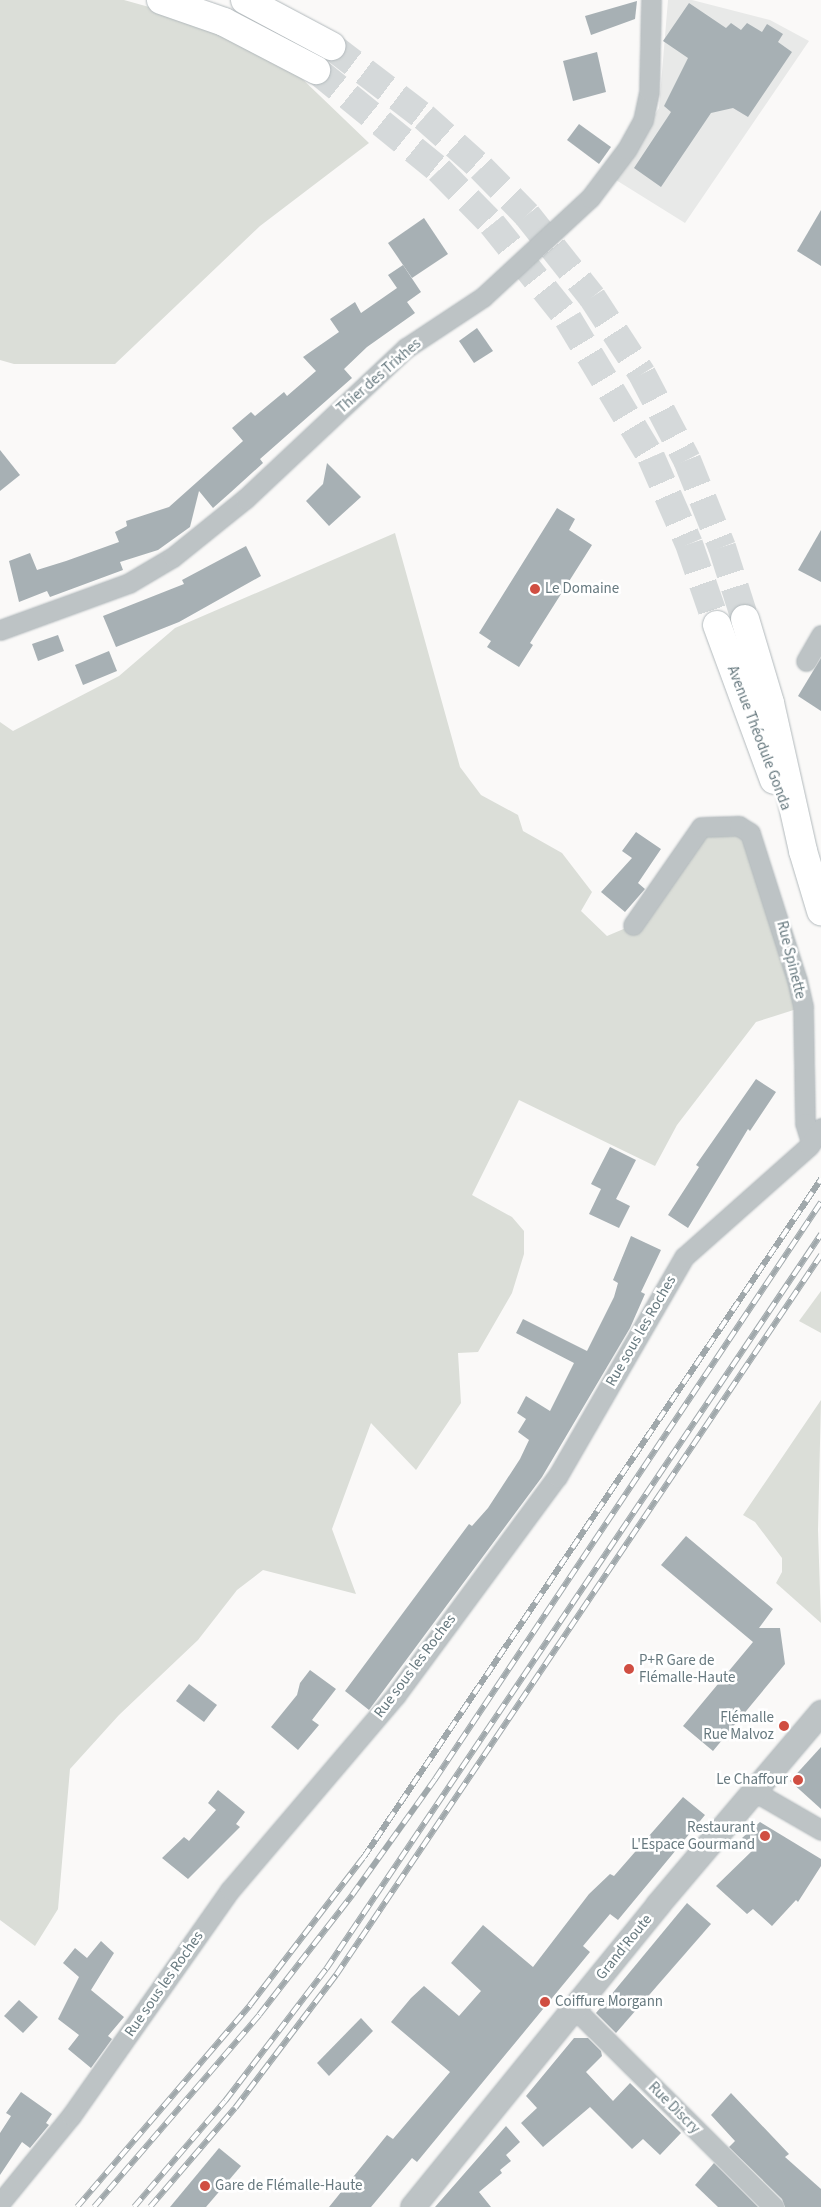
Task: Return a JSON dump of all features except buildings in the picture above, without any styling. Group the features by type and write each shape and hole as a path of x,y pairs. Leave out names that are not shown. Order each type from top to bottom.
{"main road":[{"path":"161,0 224,22 316,70"},
{"path":"246,0 331,46"},
{"name":"Avenue Théodule Gonda","path":"745,619 770,703 803,851 821,911"},
{"name":"Avenue Théodule Gonda","path":"717,625 745,709 803,851"}],"street":[{"name":"Thier des Trixhes","path":"0,630 129,583 173,556 245,499 406,348 483,297 590,198 627,149 643,120 649,92 651,0"},
{"path":"806,661 821,635"},
{"name":"Rue Spinette","path":"633,925 701,827 739,826 750,833 758,851 803,1007 806,1123 816,1136"},
{"name":"Rue sous les Roches","path":"0,2203 71,2116 230,1890 396,1695 557,1477 684,1257 816,1136"},
{"name":"Grand'Route","path":"413,2207 574,2008 756,1793 821,1713"},
{"path":"756,1793 821,1830"},
{"name":"Rue Discry","path":"574,2008 774,2207"}],"shaded area":[{"path":"0,0 124,0 192,19 294,71 369,143 260,226 115,364 14,364 0,360"},
{"path":"668,0 692,0 770,20 809,41 685,223 616,180 659,108"},
{"path":"395,533 460,767 481,795 518,815 523,831 562,853 592,892 581,911 607,936 633,925 701,827 739,826 803,1007 756,1022 677,1125 655,1166 519,1100 472,1195 512,1217 524,1231 524,1254 512,1293 478,1352 458,1353 461,1403 416,1470 371,1423 332,1529 356,1594 263,1570 237,1590 198,1640 119,1715 70,1769 58,1909 35,1946 0,1920 0,722 13,731 119,676 175,628"},
{"path":"821,1291 821,1333 799,1321"},
{"path":"821,1400 818,1530 821,1623 776,1583 782,1572 782,1558 755,1522 743,1515"}],"tunnel":[{"path":"331,46 424,117 481,168 527,215 592,297 642,374 687,460 722,547 745,619"},
{"path":"316,70 439,170 492,224 568,319 651,457 689,544 717,625"}],"railway":[{"path":"77,2207 250,2005 363,1858 821,1179"},
{"path":"94,2207 259,2015 352,1895 435,1779 821,1202"},
{"path":"134,2207 225,2101 326,1969 821,1234"},
{"path":"150,2207 235,2108 336,1975 821,1255"}],"place":[{"name":"Le Domaine","path":"535,589"},
{"name":"P+R Gare de Flémalle-Haute","path":"629,1669"},
{"name":"Flémalle Rue Malvoz","path":"784,1726"},
{"name":"Le Chaffour","path":"798,1780"},
{"name":"Restaurant L'Espace Gourmand","path":"765,1836"},
{"name":"Coiffure Morgann","path":"545,2002"},
{"name":"Gare de Flémalle-Haute","path":"205,2186"}]}
